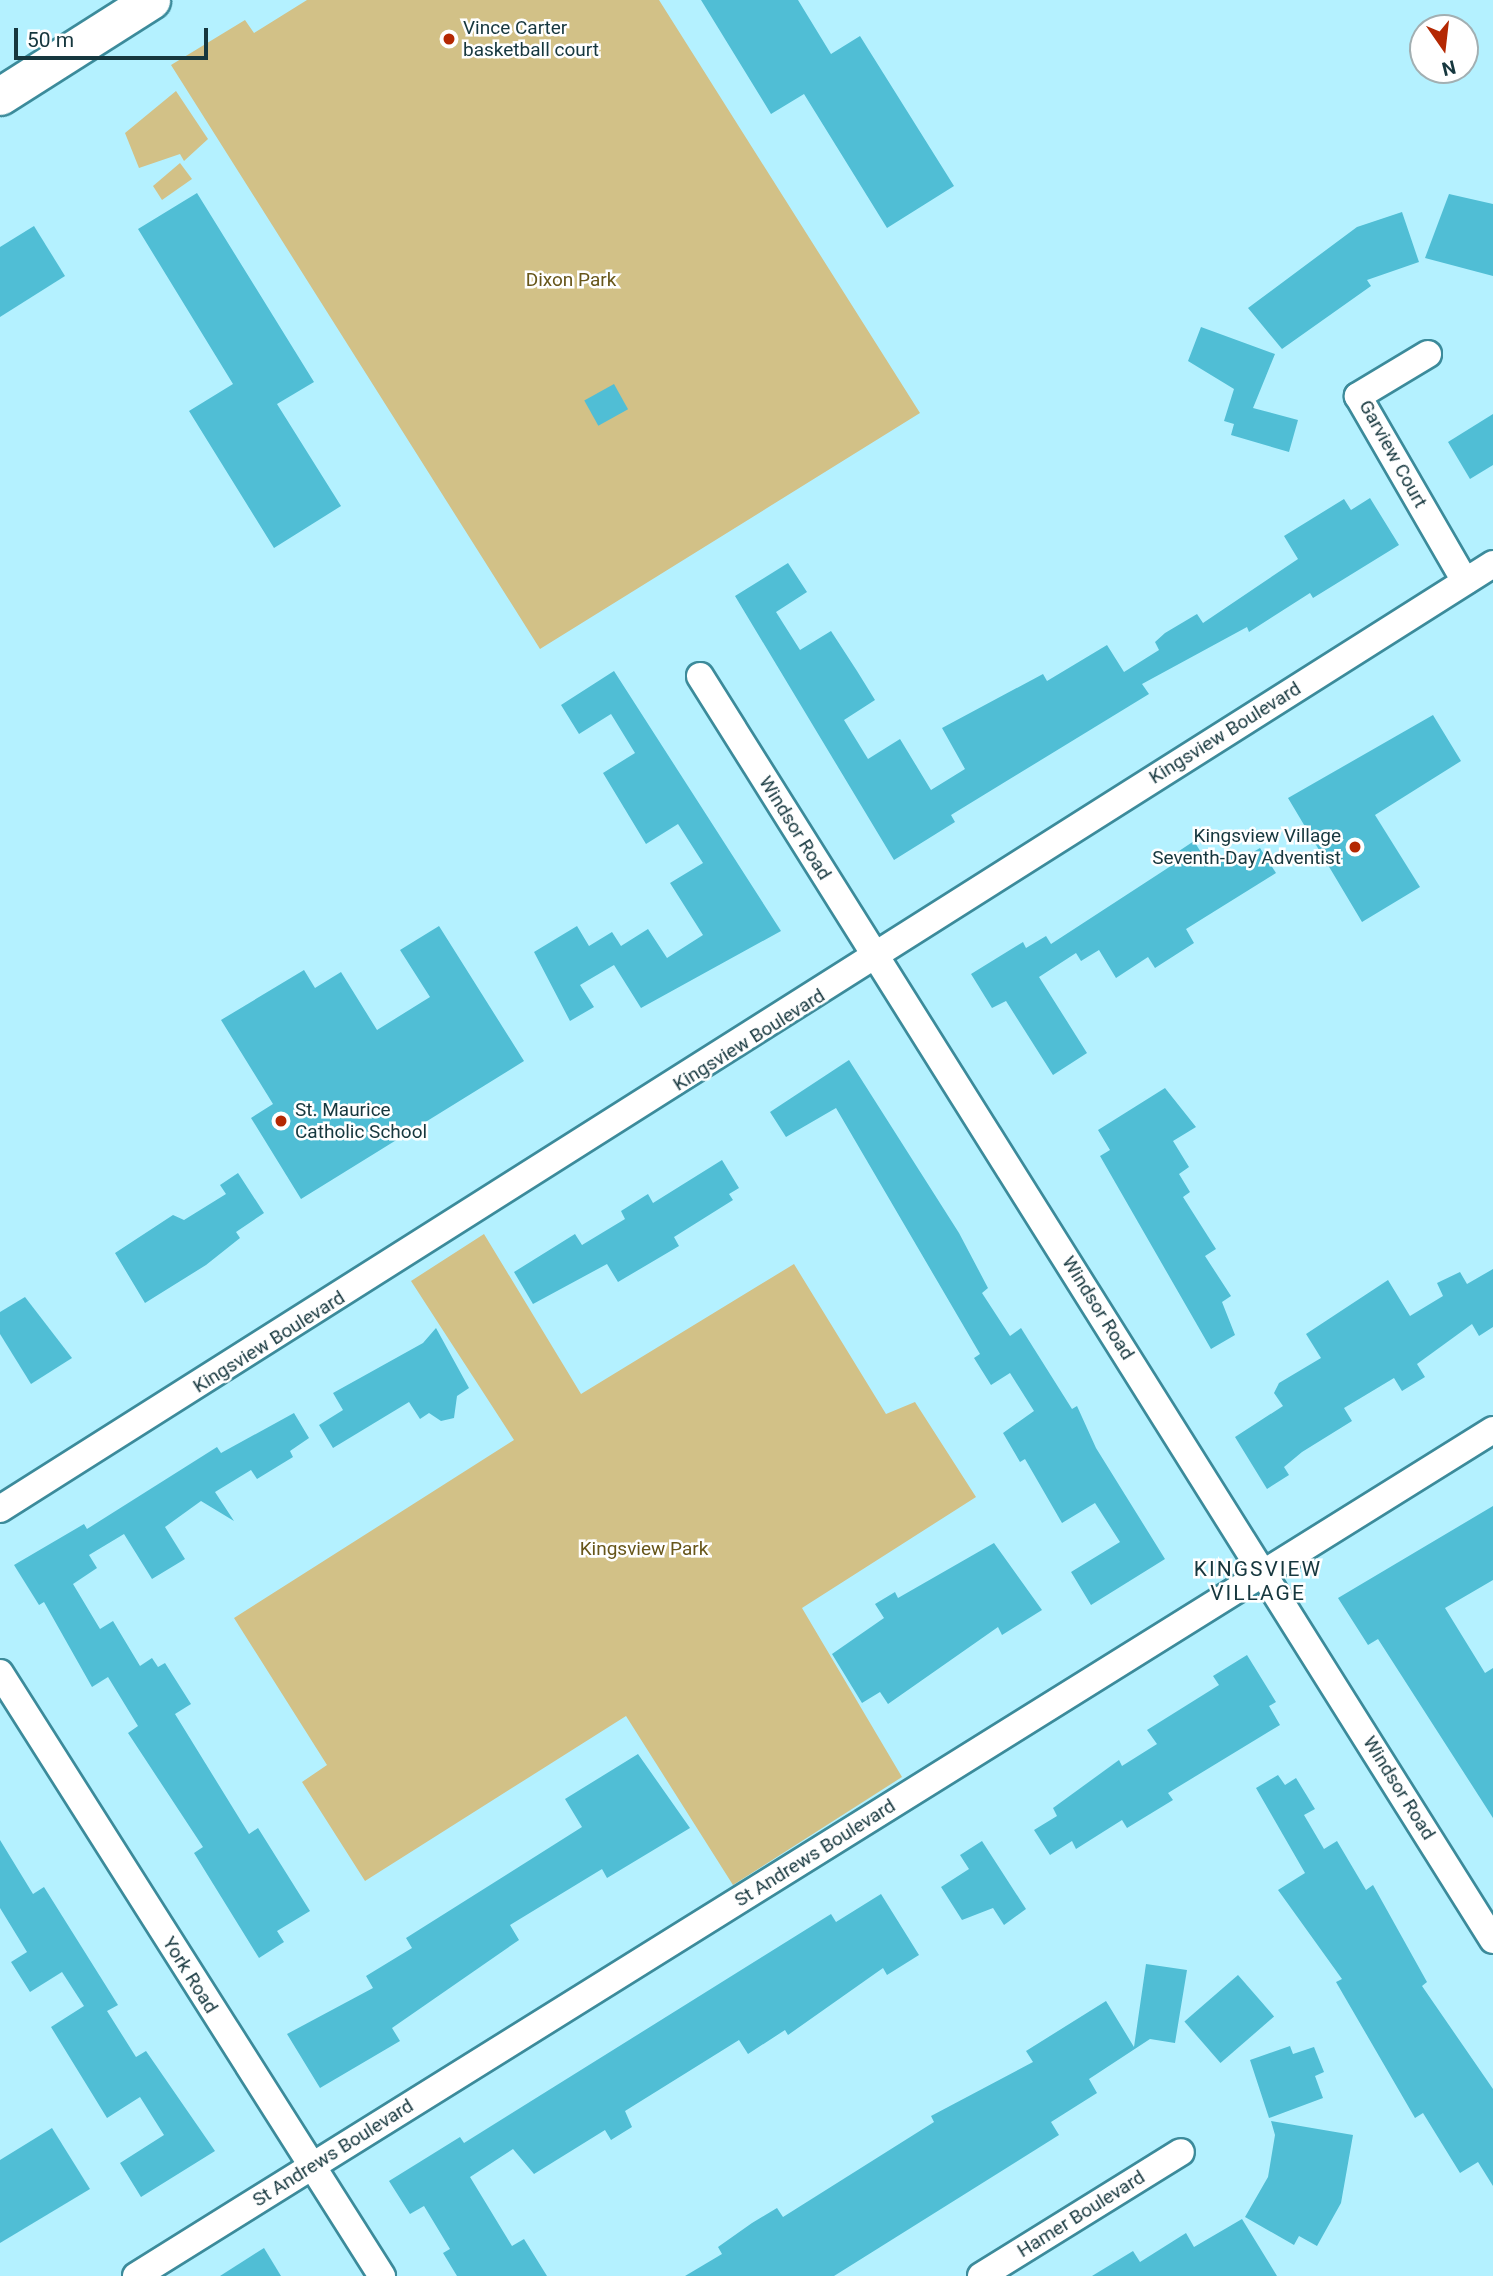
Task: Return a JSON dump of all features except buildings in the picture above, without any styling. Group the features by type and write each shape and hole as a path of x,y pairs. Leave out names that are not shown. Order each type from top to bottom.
{"main road":[{"path":"0,96 151,0"}],"street":[{"name":"Garview Court","path":"1428,354 1358,396 1465,581"},
{"name":"Kingsview Boulevard","path":"0,1509 877,959 1493,564"},
{"name":"Windsor Road","path":"701,676 1266,1573 1493,1940"},
{"name":"St Andrews Boulevard","path":"136,2276 1493,1430"},
{"name":"York Road","path":"0,1673 382,2276"},
{"name":"Hamer Boulevard","path":"981,2276 1181,2152"}],"green space":[{"name":"Dixon Park","path":"307,0 659,0 920,413 540,649 171,65 245,20 254,33"},
{"path":"176,91 208,139 184,161 180,154 139,168 125,133"},
{"path":"180,163 192,179 162,200 153,186"},
{"name":"Kingsview Park","path":"484,1234 581,1394 794,1264 886,1414 915,1402 976,1497 802,1608 902,1777 733,1885 626,1716 365,1881 302,1782 327,1765 234,1618 514,1440 411,1281"}],"place":[{"name":"Vince Carter basketball court","path":"449,39"},
{"name":"Kingsview Village Seventh-Day Adventist","path":"1355,847"},
{"name":"St. Maurice Catholic School","path":"281,1121"}],"district":[{"name":"KINGSVIEW VILLAGE","path":"1258,1581"}]}
